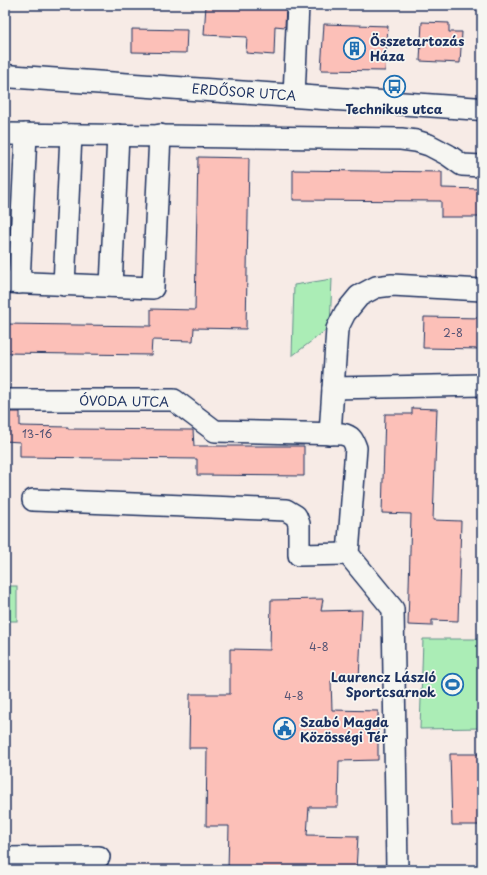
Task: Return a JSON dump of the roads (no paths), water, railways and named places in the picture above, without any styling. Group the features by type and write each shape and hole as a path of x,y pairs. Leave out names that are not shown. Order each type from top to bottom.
{"street":[{"path":"294,96 298,5"},
{"name":"ERDŐSOR UTCA","path":"5,76 482,109"},
{"path":"5,134 401,139 429,145 448,155 462,165 482,166"},
{"path":"26,134 12,282 153,288 160,136"},
{"path":"64,284 71,135"},
{"path":"111,286 118,135"},
{"path":"330,434 338,329 345,313 359,296 376,287 392,285 482,290"},
{"path":"333,388 481,386"},
{"name":"ÓVODA UTCA","path":"5,400 174,400 215,431 330,434 350,436 354,440 356,448 348,554"},
{"path":"32,500 286,510 296,516 299,524 299,555 348,554 393,609 396,870"},
{"path":"5,858 99,857"}],"place":[{"name":"Összetartozás Háza","path":"355,48"},
{"name":"Technikus utca","path":"394,87"},
{"name":"Laurencz László Sportcsarnok","path":"452,684"},
{"name":"Szabó Magda Közösségi Tér","path":"284,729"}]}
